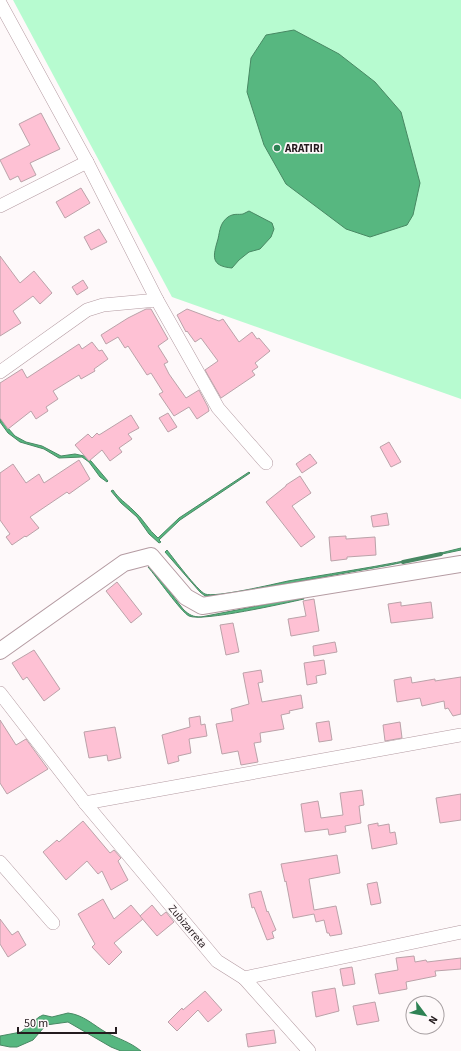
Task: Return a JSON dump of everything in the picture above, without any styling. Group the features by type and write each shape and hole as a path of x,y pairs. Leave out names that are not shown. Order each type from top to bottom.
{"street":[{"path":"0,3 88,162 157,300 218,408 266,463"},
{"path":"0,206 88,162"},
{"path":"0,372 87,310 103,305 157,300"},
{"path":"0,651 124,564 152,556 186,597 202,606 458,565"},
{"name":"Zubizarreta","path":"0,693 85,803 217,961 244,978 309,1051"},
{"path":"85,803 461,735"},
{"path":"0,862 53,923"},
{"path":"244,978 461,932"}],"shaded area":[{"name":"ARATIRI","path":"13,0 461,0 461,399 172,297"},
{"path":"294,30 339,54 375,82 401,112 420,183 413,215 407,225 370,237 346,229 286,184 264,145 247,92 251,58 266,35"},
{"path":"249,211 272,223 274,229 271,237 260,249 249,252 232,268 220,265 215,259 214,255 222,224 225,219 230,216 243,214"},
{"path":"0,419 15,436 26,442 42,446 61,456 75,454 84,456 91,461 108,481 107,482 100,477 89,462 82,457 59,458 44,449 20,442 8,433 0,422"},
{"path":"249,472 250,473 180,520 159,540 161,542 159,543 149,534 137,517 121,503 111,491 113,490 137,513 158,538 179,518"},
{"path":"461,548 461,550 390,565 235,593 209,596 205,596 200,592 165,552 167,550 201,591 205,594 211,595 397,562"},
{"path":"150,566 183,609 187,613 196,617 189,616 185,613 148,567"},
{"path":"303,597 304,599 245,611 201,617"},
{"path":"68,1013 84,1018 107,1033 129,1043 141,1051 121,1051 111,1047 68,1022 46,1025 33,1040 17,1047 0,1045 0,1036 21,1032 43,1015 52,1017"}],"pier":[{"path":"461,571 461,576 428,581 427,575 459,573"}],"building":[{"path":"41,113 60,149 30,163 36,175 21,182 18,176 10,180 0,160 30,145 19,124"},
{"path":"81,188 90,203 65,218 56,202"},
{"path":"99,229 107,242 91,250 84,237"},
{"path":"0,256 20,283 34,271 52,293 40,304 33,296 13,311 21,323 0,336"},
{"path":"83,280 88,288 77,295 72,287"},
{"path":"146,309 151,309 168,339 158,346 168,362 164,364 169,374 186,398 199,390 208,407 209,411 197,419 189,407 174,416 159,394 163,392 151,373 147,375 128,346 125,348 118,337 106,344 101,335 128,318"},
{"path":"187,309 219,321 223,319 239,342 252,332 270,351 255,363 258,367 252,371 255,375 221,398 205,370 218,361 201,338 195,342 187,331 186,332 177,315"},
{"path":"92,342 99,351 102,350 108,359 94,369 95,371 81,379 79,375 53,391 58,399 46,407 48,411 36,419 31,411 8,429 0,418 0,383 22,369 27,378 79,344 82,349"},
{"path":"168,413 177,427 168,432 159,418"},
{"path":"131,415 139,428 128,434 132,439 119,448 122,452 110,461 102,450 89,461 75,445 88,434 92,438 97,433 99,435"},
{"path":"389,442 401,462 391,467 380,447"},
{"path":"310,454 317,463 302,473 296,464"},
{"path":"79,460 90,479 69,494 67,492 30,517 39,528 12,545 6,537 10,534 0,520 0,473 13,464 26,483 39,474 44,483"},
{"path":"300,476 311,493 292,506 315,537 301,547 266,502 286,485"},
{"path":"387,513 389,525 373,527 371,516"},
{"path":"346,536 346,539 375,537 376,555 347,557 347,559 331,561 329,537"},
{"path":"117,582 142,614 131,623 106,591"},
{"path":"314,599 319,631 291,636 288,619 306,616 303,601"},
{"path":"401,602 401,606 431,602 433,618 391,623 388,604"},
{"path":"233,623 239,652 226,655 220,625"},
{"path":"335,642 337,652 314,656 313,646"},
{"path":"34,650 60,689 44,701 27,677 23,680 12,663"},
{"path":"324,660 326,674 316,676 317,683 307,685 304,663"},
{"path":"261,670 263,682 258,683 262,702 301,695 303,708 289,711 290,713 281,715 284,729 260,733 261,742 254,743 258,762 241,765 238,751 222,754 216,724 233,721 231,709 249,704 243,673"},
{"path":"411,677 412,683 461,677 461,714 453,716 448,708 445,709 444,701 422,706 420,698 397,702 394,680"},
{"path":"200,716 201,725 205,724 207,736 189,739 191,753 178,756 179,761 168,764 162,735 190,727 189,718"},
{"path":"0,720 16,745 26,739 48,769 7,794 0,783"},
{"path":"329,721 332,740 319,742 316,723"},
{"path":"400,722 402,738 385,741 383,725"},
{"path":"115,727 121,758 108,761 107,755 89,758 84,732"},
{"path":"362,790 364,805 359,806 361,823 345,826 346,832 329,835 328,829 305,832 301,804 318,801 321,818 343,815 340,793"},
{"path":"461,794 461,820 440,823 436,798"},
{"path":"83,821 110,853 114,850 121,858 118,861 128,880 111,890 102,871 98,874 87,861 66,880 43,852 57,840 59,842"},
{"path":"378,823 378,826 389,824 390,833 395,832 397,844 372,849 368,825"},
{"path":"337,855 340,873 309,879 314,910 336,906 342,934 330,936 329,933 327,933 324,920 316,922 314,914 293,918 281,864"},
{"path":"377,882 381,903 371,905 367,884"},
{"path":"261,891 267,912 268,911 276,930 272,932 274,938 267,940 254,907 252,908 249,894"},
{"path":"103,899 114,919 131,905 143,919 114,943 122,952 109,965 92,947 95,944 78,914"},
{"path":"152,905 161,916 166,912 174,922 157,936 140,916"},
{"path":"0,919 12,935 18,931 26,945 8,957 0,944"},
{"path":"414,956 415,962 461,958 461,969 435,971 436,976 406,982 407,989 379,994 375,974 398,970 396,958"},
{"path":"352,967 355,984 343,986 340,969"},
{"path":"335,988 339,1011 316,1017 312,992"},
{"path":"205,991 222,1010 208,1022 198,1010 177,1031 168,1022 182,1008 183,1010"},
{"path":"375,1002 379,1021 357,1025 353,1006"},
{"path":"274,1030 276,1043 248,1047 246,1034"}],"waterway":[{"path":"403,562 441,554"}],"place":[{"name":"ARATIRI","path":"277,148"}]}
